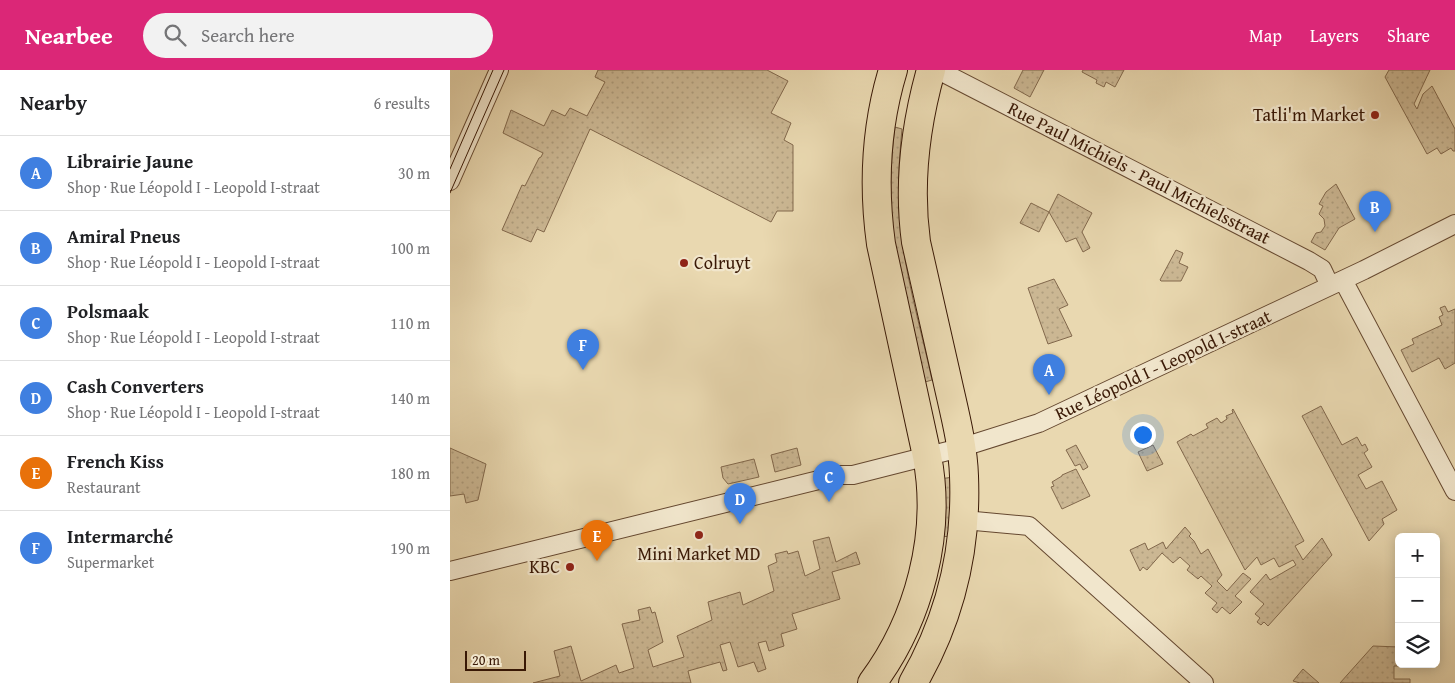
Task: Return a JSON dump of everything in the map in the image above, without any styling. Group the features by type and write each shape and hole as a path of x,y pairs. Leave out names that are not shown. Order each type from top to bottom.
{"main road":[{"path":"872,683 885,666 902,635 924,572 932,492 885,266 877,215 877,166 881,131 893,70"},
{"path":"912,683 937,636 950,599 959,566 964,520 964,477 960,448 916,242 912,195 916,137 921,107 931,70"}],"street":[{"path":"450,181 498,70"},
{"name":"Rue Paul Michiels - Paul Michielsstraat","path":"938,70 1309,261 1322,270 1336,283 1455,491"},
{"name":"Rue Léopold I - Leopold I-straat","path":"450,571 839,474 852,475 960,448 1039,423 1336,283 1455,224"},
{"path":"964,520 1029,526 1204,683"}],"shaded area":[{"path":"598,70 767,70 788,81 771,113 791,123 784,140 793,145 793,211 777,211 771,222 590,129 544,232 537,229 531,242 502,230 522,185 525,186 543,153 503,133 511,110 544,126 552,110 565,116 570,108 587,116 605,82 595,77"},
{"path":"1023,70 1044,70 1030,97 1014,88"},
{"path":"1083,70 1124,70 1115,87 1106,82 1104,87 1096,83 1097,80 1082,72"},
{"path":"1389,70 1430,70 1414,104 1417,109 1423,94 1432,86 1455,129 1455,151 1451,148 1441,154 1437,148 1427,154 1385,77"},
{"path":"895,127 902,129 899,164 899,209 902,240 909,280 932,380 925,382 901,283 894,243 891,187"},
{"path":"1336,184 1355,219 1339,228 1325,250 1311,242 1316,233 1321,232 1325,226 1324,219 1319,214 1323,206 1319,204 1326,192"},
{"path":"1058,194 1092,213 1082,232 1090,248 1083,252 1076,238 1066,242 1049,212"},
{"path":"1031,203 1049,212 1039,232 1020,223"},
{"path":"1176,250 1183,253 1179,263 1188,267 1181,281 1161,281 1160,280"},
{"path":"1054,279 1068,305 1059,309 1072,336 1048,344 1028,288"},
{"path":"1445,306 1448,312 1455,309 1455,363 1445,369 1439,358 1412,372 1401,350 1414,344 1412,339 1442,325 1439,317 1443,315 1440,308"},
{"path":"1321,406 1342,445 1357,437 1362,446 1365,444 1368,450 1364,453 1372,467 1358,475 1366,489 1382,481 1397,510 1382,519 1384,524 1369,541 1302,416"},
{"path":"1233,409 1304,541 1295,546 1303,560 1322,538 1332,555 1268,626 1264,622 1261,625 1257,622 1260,618 1255,614 1264,604 1250,592 1266,574 1270,580 1296,565 1293,560 1279,567 1274,558 1261,565 1257,557 1245,570 1177,442 1191,434 1193,436 1208,428 1206,424 1217,418 1221,423 1227,419 1226,416 1233,413"},
{"path":"1076,445 1088,467 1083,470 1080,464 1075,466 1066,450"},
{"path":"1153,445 1163,464 1147,471 1138,452"},
{"path":"450,448 486,464 478,500 466,503 464,494 450,496"},
{"path":"797,448 801,465 775,472 771,455"},
{"path":"754,459 759,477 728,484 723,478 721,467"},
{"path":"1076,469 1090,496 1062,509 1051,487 1054,486 1052,482"},
{"path":"953,477 953,537 939,536 940,479"},
{"path":"1185,527 1191,534 1189,536 1201,554 1208,549 1222,575 1217,581 1227,591 1243,573 1251,579 1235,596 1242,602 1230,614 1222,607 1217,613 1212,609 1217,603 1205,593 1212,586 1201,576 1198,579 1187,570 1190,566 1180,557 1173,563 1162,553 1147,570 1143,567 1140,571 1130,550 1145,543 1148,550 1163,542 1166,549"},
{"path":"829,537 836,562 856,552 860,564 832,572 840,599 792,614 797,629 781,634 784,646 769,651 766,641 758,643 766,669 758,672 754,662 738,667 730,642 720,645 727,670 723,671 720,662 688,671 691,683 533,683 560,676 554,651 571,646 581,681 616,665 619,673 634,668 622,624 640,620 638,610 650,607 652,613 655,612 663,642 648,650 653,667 684,657 677,636 712,620 708,602 740,592 743,605 774,591 768,566 777,562 775,554 787,551 788,554 798,551 805,576 820,569 813,541"},
{"path":"1373,646 1395,647 1394,679 1410,679 1410,683 1340,683"},
{"path":"1303,669 1319,683 1293,681"}],"tram line":[{"path":"450,169 493,70"},
{"path":"450,193 504,70"}],"place":[{"name":"Tatli'm Market","path":"1375,115"},
{"name":"Amiral Pneus","path":"1375,232"},
{"name":"Colruyt","path":"684,263"},
{"name":"Intermarché","path":"583,370"},
{"name":"Librairie Jaune","path":"1049,395"},
{"name":"Polsmaak","path":"829,502"},
{"name":"Cash Converters","path":"740,524"},
{"name":"Mini Market MD","path":"699,535"},
{"name":"French Kiss","path":"597,561"},
{"name":"KBC","path":"570,567"}]}
